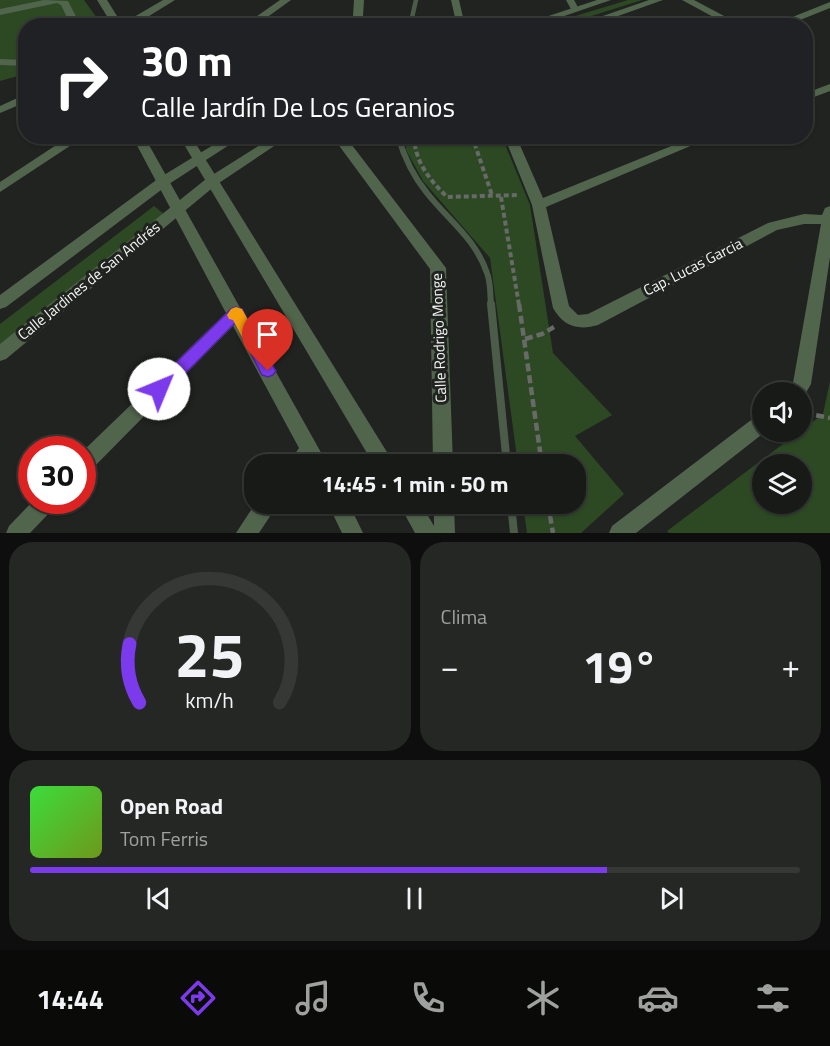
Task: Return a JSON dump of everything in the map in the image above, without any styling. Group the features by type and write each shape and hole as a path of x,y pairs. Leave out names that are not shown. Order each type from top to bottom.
{"street":[{"path":"0,12 47,0 58,0 65,3 72,18"},
{"path":"102,0 113,18"},
{"path":"139,18 170,0"},
{"path":"260,18 286,0"},
{"path":"356,18 360,0"},
{"path":"547,18 606,0"},
{"path":"603,18 658,0"},
{"path":"687,0 722,18"},
{"path":"796,18 830,5"},
{"path":"0,62 18,63"},
{"path":"813,94 830,87"},
{"path":"1,109 18,101"},
{"path":"0,188 67,144"},
{"path":"143,144 312,454"},
{"path":"189,144 378,454"},
{"path":"0,303 164,181 224,144"},
{"name":"Calle Jardines de San Andrés","path":"0,354 211,182 270,144"},
{"name":"Calle Rodrigo Monge","path":"344,144 438,268 443,454"},
{"path":"513,144 539,205 561,308 566,315"},
{"path":"539,205 688,144"},
{"path":"802,382 827,246 829,216"},
{"name":"Cap. Lucas Garcia","path":"566,315 578,322 592,320 781,223 829,216"},
{"path":"96,452 236,313"},
{"path":"619,533 752,431"},
{"path":"16,533 34,514"},
{"path":"246,533 260,514"},
{"path":"343,514 353,533"},
{"path":"415,514 427,533"},
{"path":"444,514 445,533"}],"lane":[{"path":"455,0 459,18"},
{"path":"570,0 575,9"}],"path":[{"path":"414,144 415,155 428,178 447,197 492,195 501,197 525,339 541,454"},
{"path":"475,144 492,195"},
{"path":"525,339 542,334 566,315"},
{"path":"812,413 830,418"},
{"path":"550,514 553,533"}],"green space":[{"path":"0,0 84,0 97,18 18,18 18,76 0,81"},
{"path":"628,0 642,0 585,18 569,18"},
{"path":"406,144 505,144 530,205 553,353 612,415 575,436 624,494 581,533 527,533 524,514 586,514 586,454 517,454 490,258 423,181 406,150"},
{"path":"154,206 165,215 0,347 0,324"},
{"path":"830,381 830,533 669,533 667,531 752,467 752,514 812,514 812,454 770,454 786,442 812,442 812,422 823,414"}],"waterway":[{"path":"412,18 416,0"},
{"path":"401,144 417,180 476,250 487,273 491,305"},
{"path":"491,304 506,454"},
{"path":"512,514 514,533"}],"slow traffic":[{"path":"234,315 236,313 252,341"}],"route":[{"path":"159,389 236,313 268,371"}]}
